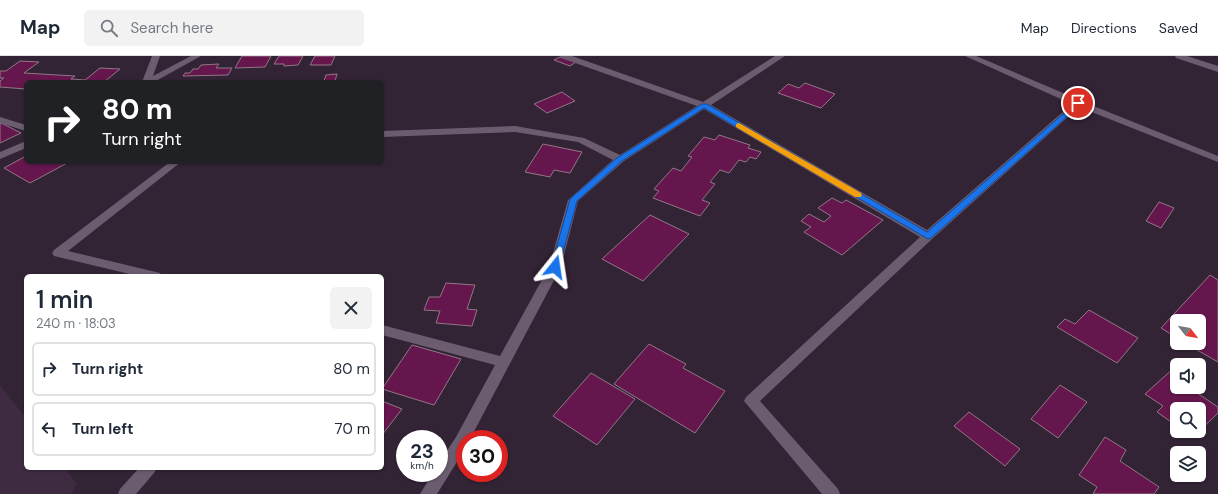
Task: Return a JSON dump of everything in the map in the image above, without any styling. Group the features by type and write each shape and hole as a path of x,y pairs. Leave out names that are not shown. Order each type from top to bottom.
{"street":[{"path":"147,80 156,56"},
{"path":"150,80 197,56"},
{"path":"564,56 704,105 928,236"},
{"path":"428,494 461,442 555,267 573,200 620,160 780,56"},
{"path":"969,56 1078,103 1218,159"},
{"path":"1179,56 1218,69"},
{"path":"832,494 751,401 928,236 1078,103"},
{"path":"0,120 24,127"},
{"path":"384,134 515,129 581,140 620,160"},
{"path":"0,156 24,145"},
{"path":"147,274 58,253 173,164"},
{"path":"384,331 504,362"},
{"path":"126,494 147,470"}],"shaded area":[{"path":"0,385 24,415 24,470 66,470 77,484 71,494 0,494"}],"building":[{"path":"242,56 271,56 265,67 235,68"},
{"path":"279,56 303,56 298,65 284,66 284,64 274,64"},
{"path":"315,56 335,56 331,65 310,65"},
{"path":"560,57 576,62 570,66 554,60"},
{"path":"20,61 39,62 24,73 75,76 71,79 85,80 24,80 24,89 0,87 0,81 4,78 0,78 0,71 6,71"},
{"path":"219,64 216,68 232,68 228,75 183,76 185,73 190,73 193,69 198,69 201,65"},
{"path":"100,68 120,69 106,80 85,80"},
{"path":"337,74 335,80 324,80 326,75"},
{"path":"805,83 835,94 821,108 778,93 788,84 799,88"},
{"path":"562,92 575,101 547,113 534,104"},
{"path":"1,123 21,133 0,143"},
{"path":"719,135 750,145 748,148 761,152 756,159 750,157 746,162 739,160 729,173 720,170 710,182 715,184 702,200 710,203 700,216 653,198 659,191 654,189 673,168 681,171 692,157 688,156 704,137 715,140"},
{"path":"543,144 582,152 570,173 554,170 550,177 525,172"},
{"path":"24,157 24,164 65,164 30,183 4,168"},
{"path":"832,198 842,203 846,200 883,220 842,255 804,232 811,227 801,221 809,214 824,222 831,216 818,208"},
{"path":"1159,202 1174,208 1161,228 1146,221"},
{"path":"650,215 689,234 643,281 602,259"},
{"path":"1210,275 1218,280 1218,362 1197,350 1206,350 1206,314 1174,314"},
{"path":"446,283 475,285 467,309 477,310 472,326 436,323 440,311 424,310 429,297 440,297"},
{"path":"1089,310 1138,338 1117,363 1057,327 1065,319 1075,324"},
{"path":"1170,318 1170,334 1161,328"},
{"path":"649,344 686,364 683,368 725,391 695,433 614,384"},
{"path":"412,345 461,359 434,405 384,390 384,386"},
{"path":"1170,372 1170,394 1198,394 1218,407 1218,413 1206,425 1206,402 1170,402 1170,421 1157,412 1163,406 1145,394"},
{"path":"591,373 635,399 597,445 553,416"},
{"path":"1060,385 1087,402 1058,438 1031,419"},
{"path":"384,402 402,409 384,432"},
{"path":"969,412 1020,449 1005,466 954,426"},
{"path":"1105,437 1126,450 1120,461 1159,487 1154,494 1093,494 1097,487 1079,475"}],"slow traffic":[{"path":"739,125 858,195"}],"route":[{"path":"555,267 573,200 620,160 704,105 928,236 1078,103"}]}
